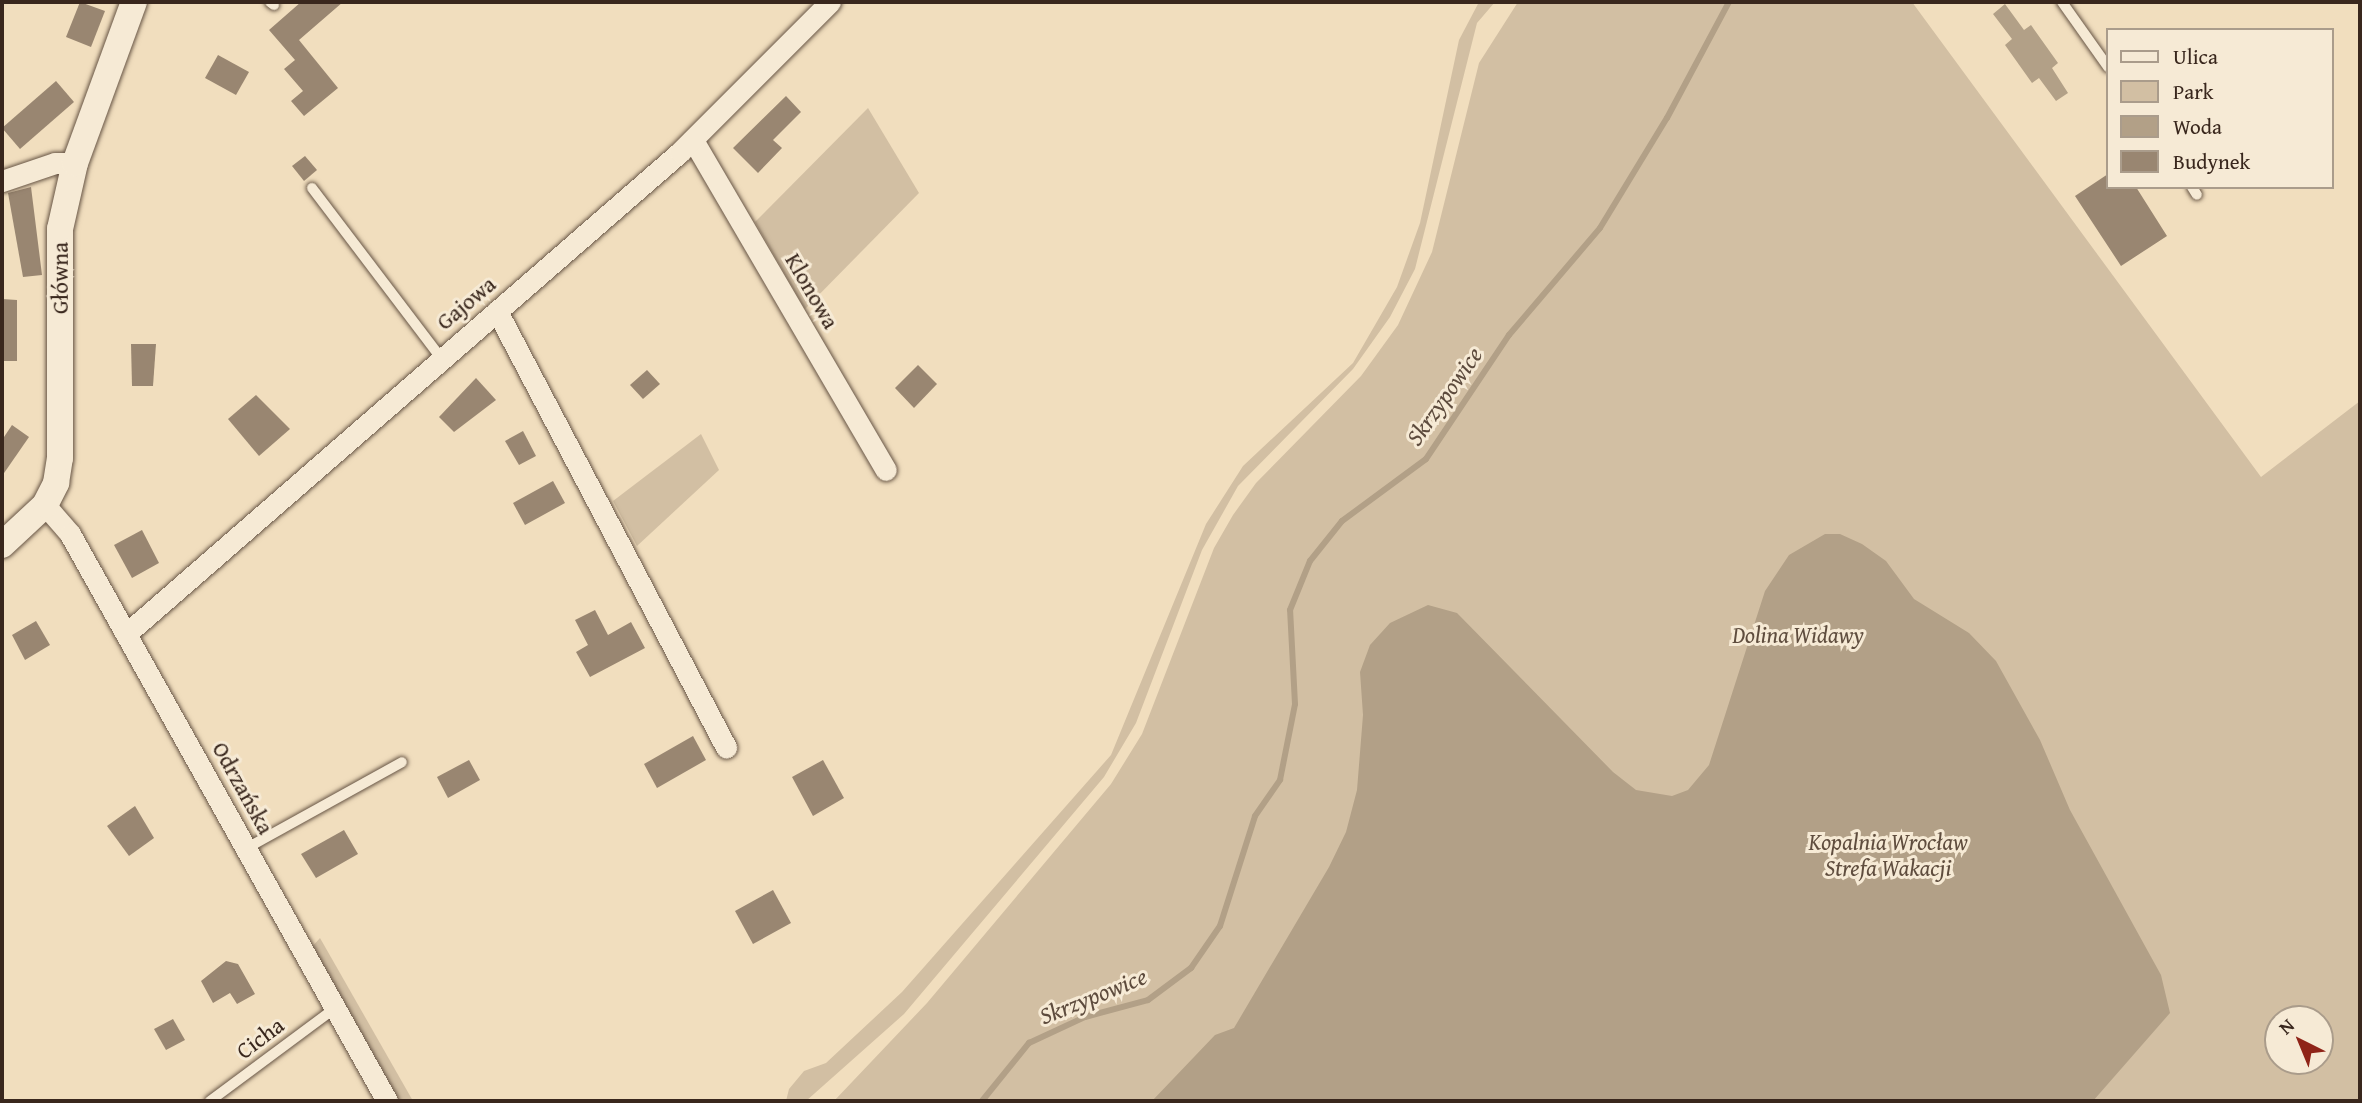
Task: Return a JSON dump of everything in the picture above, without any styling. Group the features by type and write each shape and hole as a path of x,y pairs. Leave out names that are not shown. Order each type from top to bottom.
{"street":[{"name":"Główna","path":"2,545 45,505 61,458 60,229 75,163 134,2"},
{"name":"Gajowa","path":"126,634 693,140 830,2"},
{"name":"Klonowa","path":"693,140 886,470"},
{"path":"2,181 55,163 75,163"},
{"path":"497,311 726,748"},
{"name":"Odrzańska","path":"45,505 70,534 387,1101"}],"lane":[{"path":"2062,2 2106,64"},
{"path":"312,188 442,358"},
{"path":"247,848 402,762"},
{"name":"Cicha","path":"210,1101 335,1008"}],"green space":[{"path":"1479,2 1495,2 1477,23 1415,269 1390,317 1353,369 1238,486 1202,550 1136,723 1104,777 904,1014 806,1101 786,1101 789,1089 804,1071 826,1063 902,992 1111,755 1206,524 1243,466 1353,363 1397,287 1420,223 1459,40"},
{"name":"Dolina Widawy","path":"1518,2 1912,2 2261,477 2360,401 2360,1101 834,1101 927,1003 1111,784 1142,734 1214,548 1233,515 1256,483 1361,376 1398,325 1432,252 1479,63"},
{"path":"868,108 919,193 805,309 755,222"},
{"path":"701,434 719,470 637,546 613,501"},
{"path":"320,938 413,1101 396,1101 310,949"}],"water":[{"path":"2005,4 2024,30 2031,25 2058,63 2052,68 2068,93 2056,101 2039,78 2032,83 2005,45 2012,39 1993,14"},
{"name":"Kopalnia Wrocław Strefa Wakacji","path":"1825,534 1840,534 1862,544 1886,561 1914,599 1969,633 1996,661 2040,740 2070,810 2161,975 2170,1013 2093,1101 1152,1101 1215,1035 1234,1028 1329,867 1346,832 1357,790 1363,715 1360,672 1370,645 1390,623 1428,605 1457,613 1613,772 1636,790 1672,796 1688,790 1709,765 1765,591 1789,555"}],"building":[{"path":"80,2 105,11 91,47 66,37"},
{"path":"301,2 343,2 299,40 338,88 304,116 291,101 303,91 284,69 295,60 269,30"},
{"path":"218,55 249,72 236,95 205,78"},
{"path":"56,81 74,102 20,149 2,128"},
{"path":"786,96 801,112 773,140 782,148 758,173 733,148"},
{"path":"305,156 317,170 304,181 292,166"},
{"path":"2106,175 2106,189 2137,189 2167,236 2121,266 2075,196"},
{"path":"31,187 42,275 23,277 8,193"},
{"path":"2,299 17,300 17,361 2,361"},
{"path":"131,344 156,344 153,386 132,386"},
{"path":"918,365 937,384 914,408 895,388"},
{"path":"647,370 660,384 643,399 630,385"},
{"path":"476,378 496,400 454,432 439,417"},
{"path":"256,395 290,429 259,456 228,419"},
{"path":"12,425 29,437 2,476 2,440"},
{"path":"523,431 536,456 519,465 505,441"},
{"path":"553,481 565,503 525,525 513,503"},
{"path":"142,530 159,563 132,578 114,545"},
{"path":"595,610 608,635 631,622 645,648 590,677 576,652 588,645 575,620"},
{"path":"36,621 50,645 25,660 12,635"},
{"path":"693,736 706,760 657,788 644,764"},
{"path":"469,760 480,780 448,798 437,777"},
{"path":"823,760 844,798 813,816 792,777"},
{"path":"135,806 154,838 129,856 107,826"},
{"path":"344,830 358,854 316,878 301,854"},
{"path":"773,890 791,923 753,944 735,911"},
{"path":"226,961 238,964 255,994 237,1004 230,993 213,1003 201,981"},
{"path":"173,1019 185,1040 166,1050 154,1029"}],"waterway":[{"name":"Skrzypowice","path":"982,1101 1029,1043 1085,1017 1148,1000 1191,968 1220,926 1255,816 1280,780 1295,704 1290,610 1310,561 1342,521 1426,459 1509,335 1600,228 1667,118 1729,2"}]}
